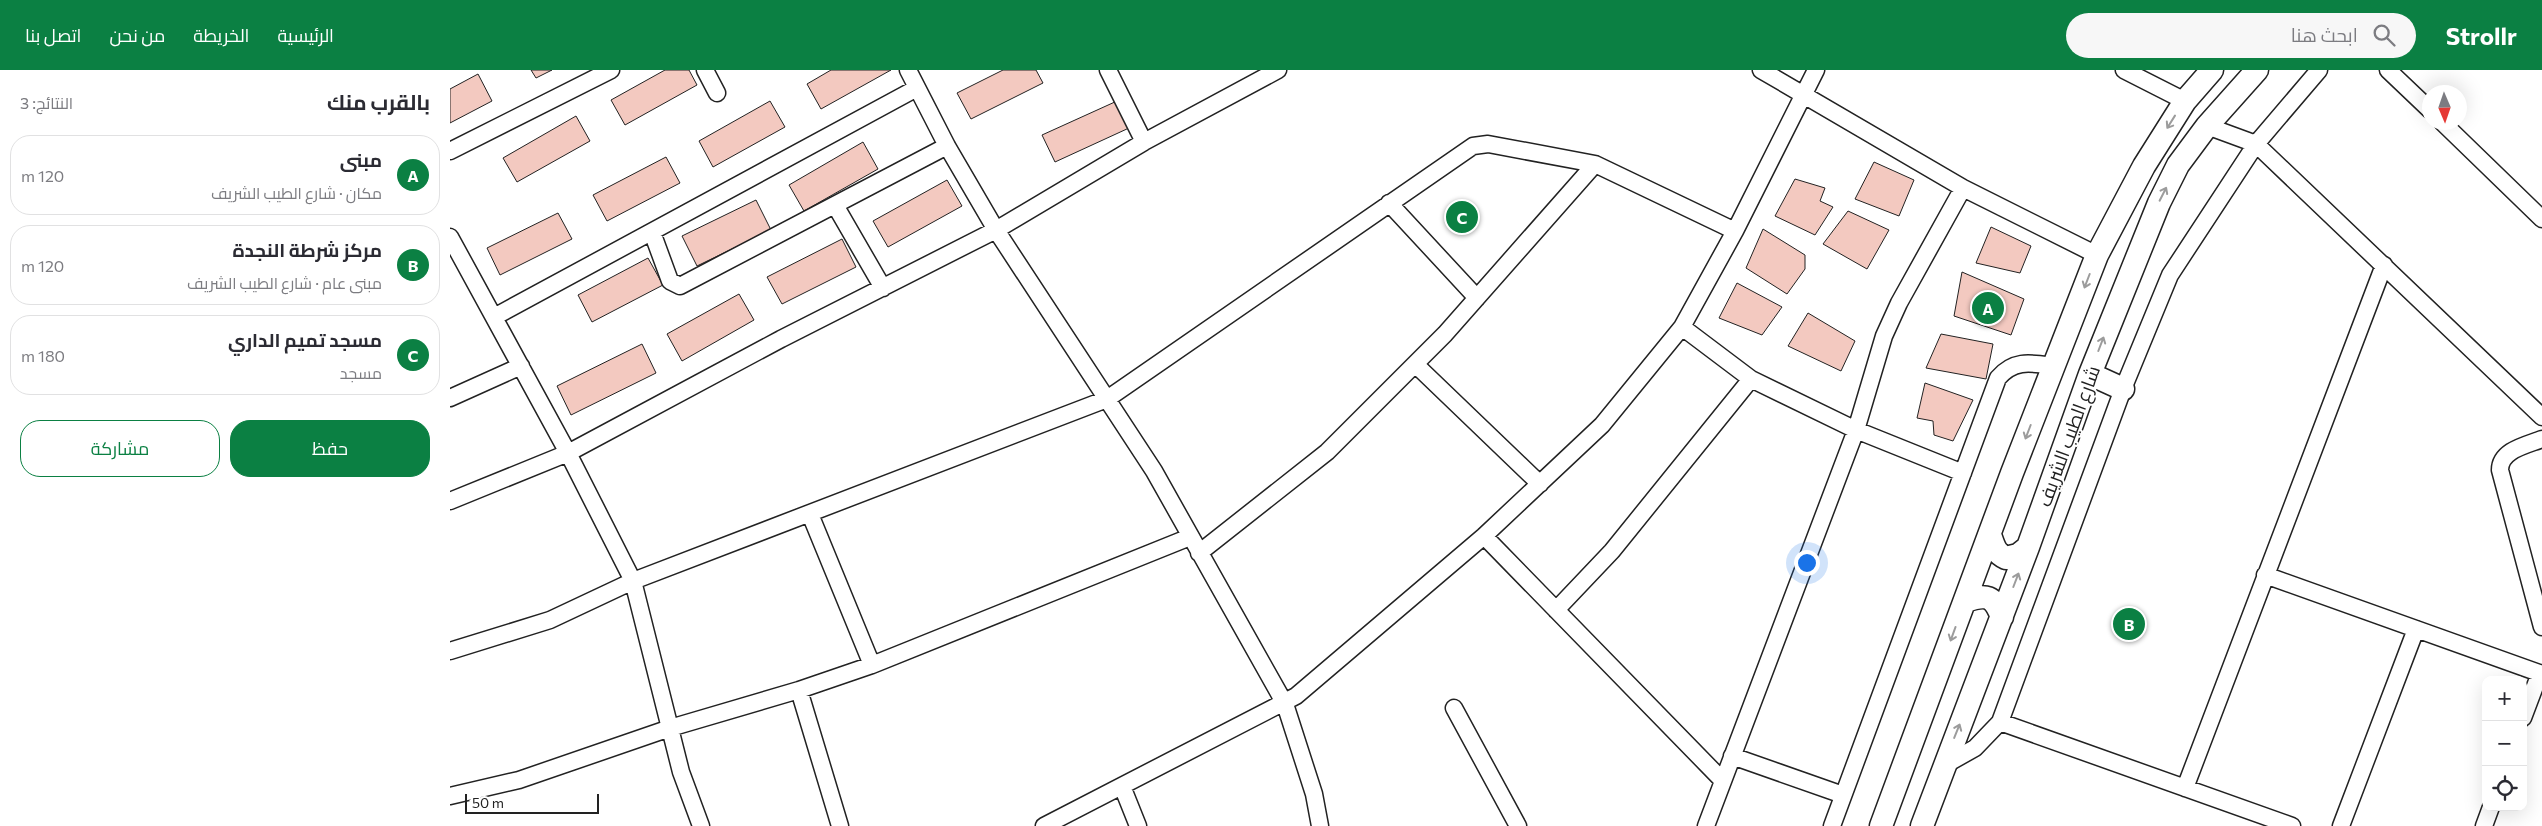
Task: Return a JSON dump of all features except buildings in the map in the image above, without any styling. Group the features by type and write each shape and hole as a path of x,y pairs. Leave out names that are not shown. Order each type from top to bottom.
{"main road":[{"name":"شارع الطيب الشريف","path":"1881,826 2012,473 2097,255 2144,166 2185,101 2212,70"},
{"name":"شارع الطيب الشريف","path":"1922,826 2002,617 2090,374 2158,203 2178,165 2207,126 2257,70"},
{"path":"2090,374 2123,389"},
{"path":"1990,535 1994,548 2006,558 2018,555 2028,547"},
{"path":"1965,601 1979,596 1987,597 1997,604 2002,617"}],"street":[{"path":"450,151 611,70"},
{"path":"705,70 717,93"},
{"path":"908,70 947,146 996,230 1154,470 1285,704 1314,794 1320,826"},
{"path":"1108,70 1144,142"},
{"path":"450,501 568,453 996,230 1144,142 1278,70"},
{"path":"1761,70 1963,188 2097,255"},
{"path":"1044,826 1285,704 1484,536 1602,425 1682,327 1735,231 1816,70"},
{"path":"2124,70 2185,101"},
{"path":"1944,766 1975,748 2000,722 2123,389 2170,275 2256,144 2319,70"},
{"path":"2388,70 2422,102"},
{"path":"494,317 917,88"},
{"path":"2207,126 2256,144 2542,418"},
{"path":"2450,130 2542,219"},
{"path":"450,651 550,620 633,581 1107,399 1474,146 1488,144 1595,164 1735,231"},
{"path":"652,232 670,281 680,286 947,146"},
{"path":"1199,553 1327,452 1415,364 1477,298 1595,164"},
{"path":"1706,826 1856,430 1884,336 1899,303 1963,188"},
{"path":"1389,203 1477,298"},
{"path":"835,205 883,288"},
{"path":"450,236 568,453 633,581 681,772 701,826"},
{"path":"2185,788 2384,265"},
{"path":"1682,327 1751,379 1856,430 1963,473"},
{"path":"1415,364 1540,484"},
{"path":"1832,826 1998,378 2006,369 2016,364 2054,366"},
{"path":"450,398 520,366"},
{"path":"1556,610 1612,551 1751,379"},
{"path":"2542,439 2508,453 2500,463 2500,470 2542,627"},
{"path":"810,514 872,665"},
{"path":"1484,536 1723,781"},
{"path":"450,796 519,780 670,728 799,690 872,665 1190,537"},
{"path":"2265,575 2541,673 2527,708"},
{"path":"2341,826 2416,630"},
{"path":"799,690 840,826"},
{"path":"1454,708 1518,826"},
{"path":"2000,722 2292,826"},
{"path":"1732,756 1843,796"},
{"path":"1122,786 1138,826"},
{"path":"2484,826 2490,811"}],"place":[{"name":"مسجد تميم الداري","path":"1462,217"},
{"name":"مبنى","path":"1988,308"},
{"name":"مركز شرطة النجدة","path":"2129,624"}]}
